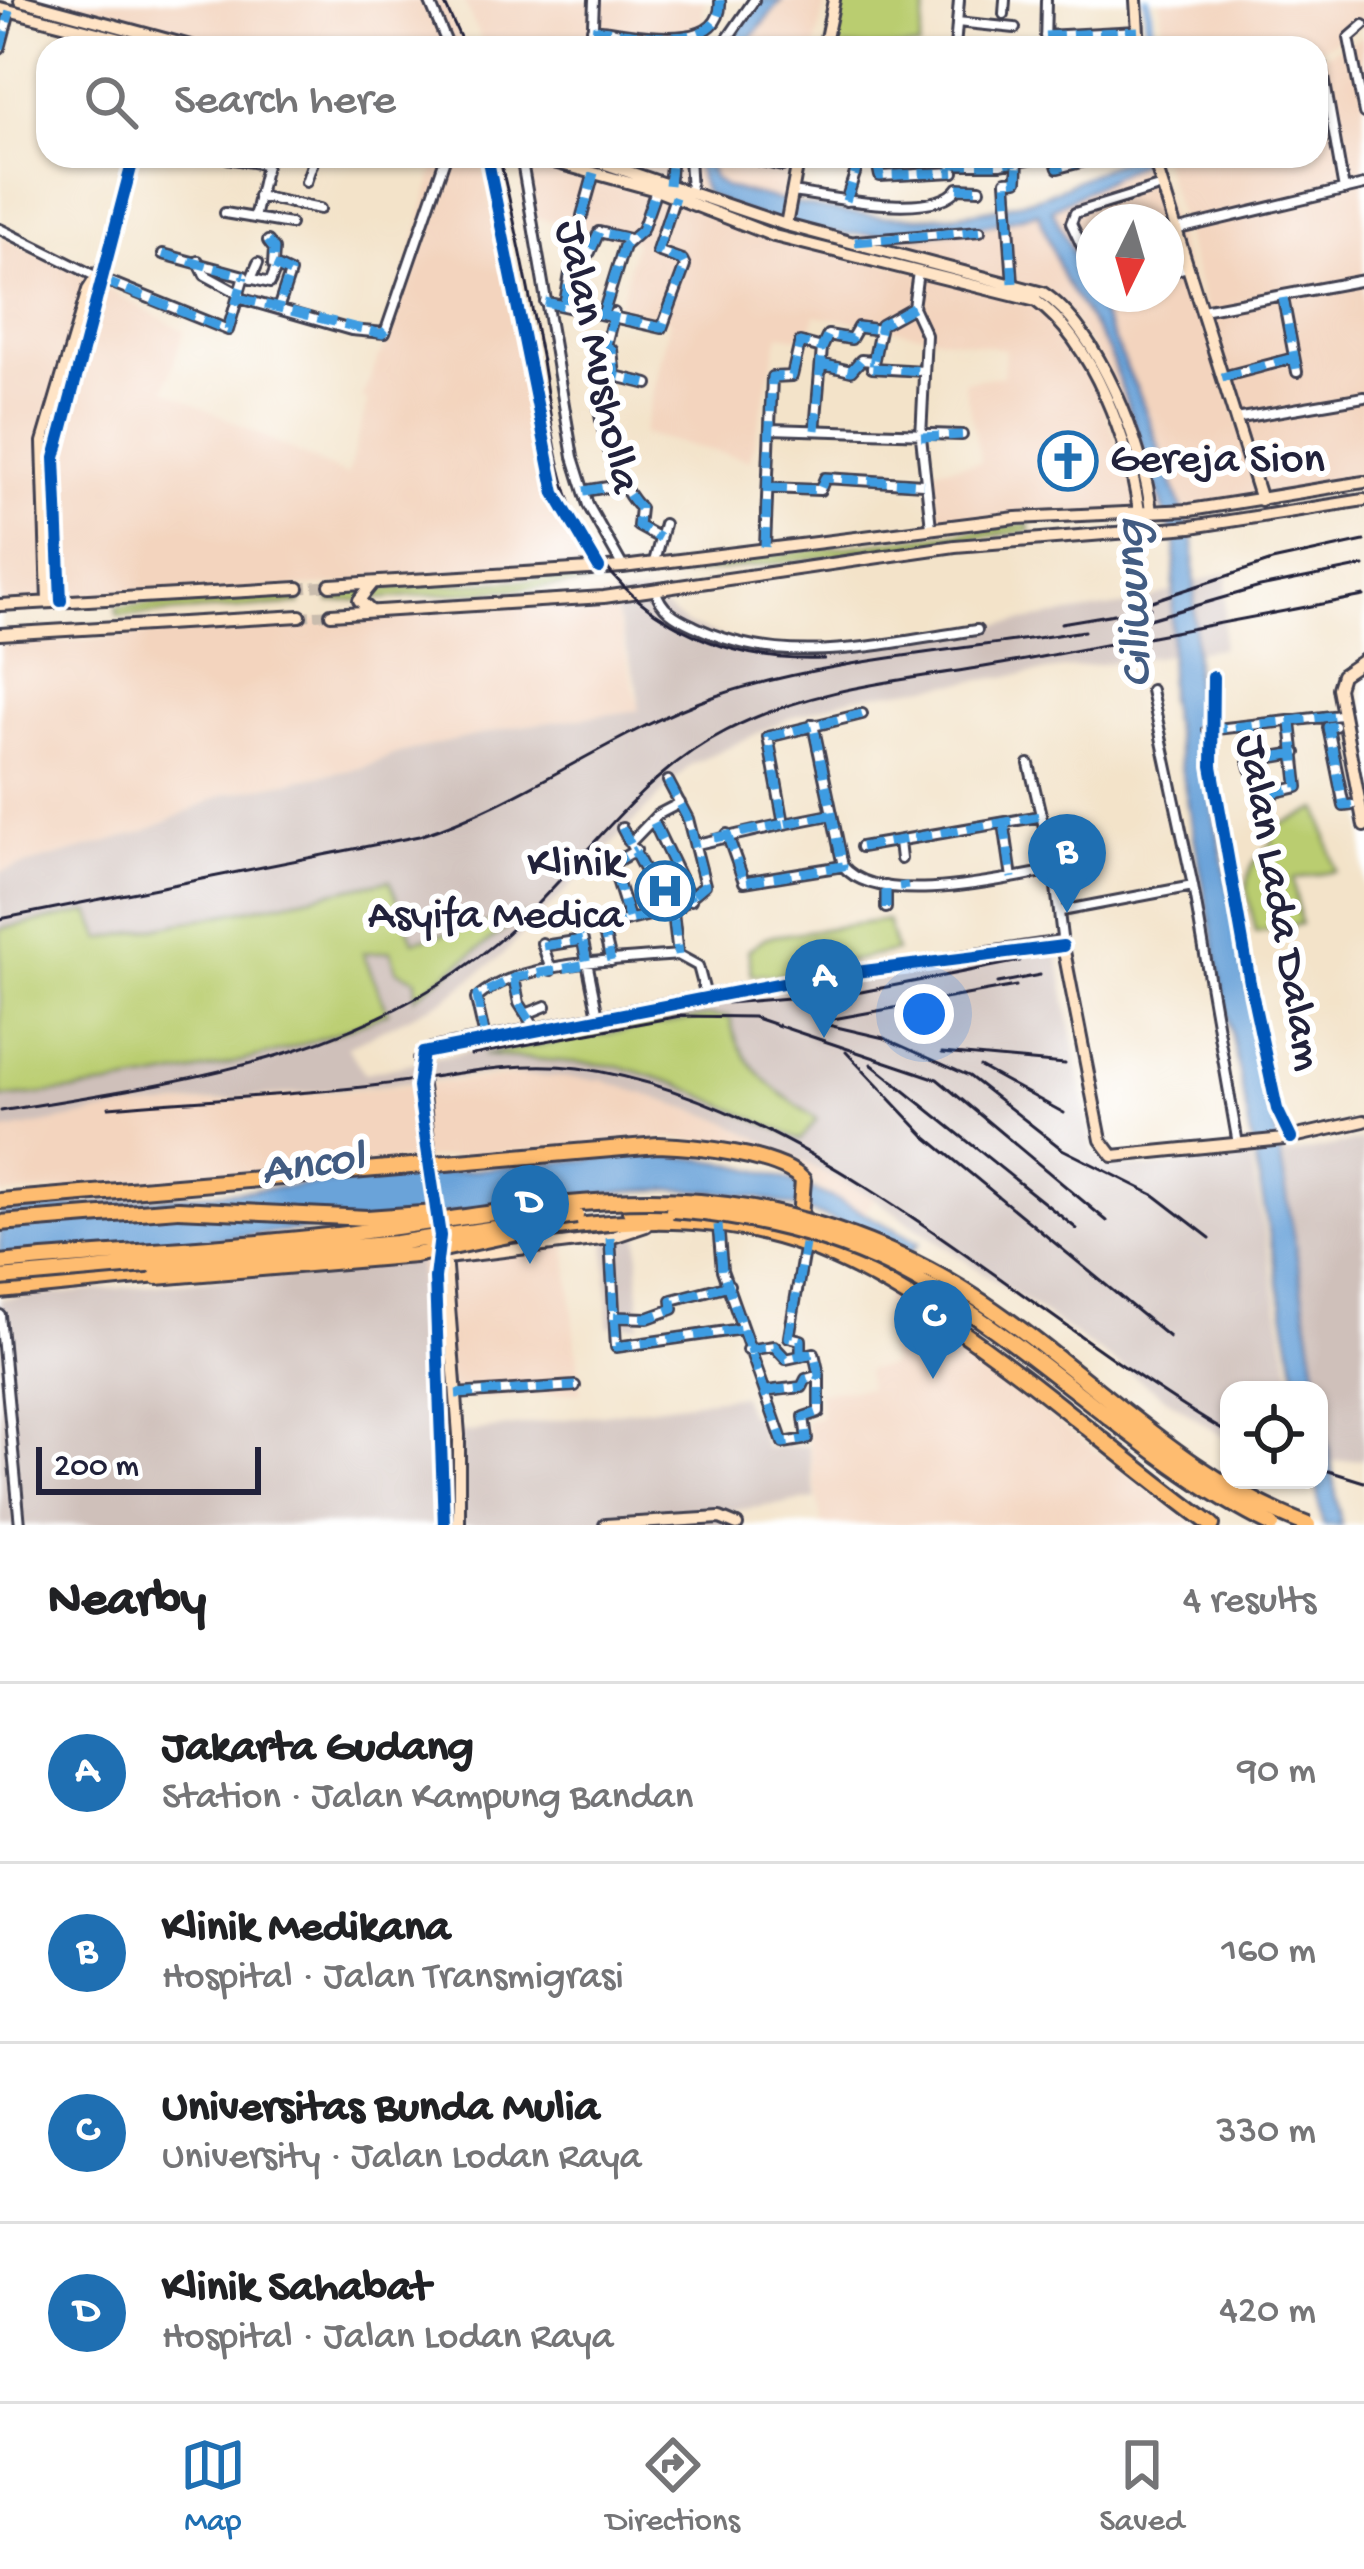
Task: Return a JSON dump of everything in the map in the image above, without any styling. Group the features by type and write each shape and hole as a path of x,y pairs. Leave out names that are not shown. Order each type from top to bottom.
{"highway":[{"path":"0,1201 429,1168 658,1144 791,1169 803,1180 800,1240"},
{"path":"0,1223 202,1209 367,1219 585,1200 691,1198 753,1207 873,1244 975,1299 1214,1478 1308,1525"},
{"path":"0,1263 322,1237 585,1200"},
{"path":"0,1278 329,1250 576,1216 649,1210 722,1215 796,1230 875,1258 981,1322 1170,1466 1272,1525"},
{"path":"130,1278 416,1255 511,1237 576,1216"},
{"path":"0,1291 442,1248 614,1221 718,1225 800,1240 906,1294 1212,1525"}],"main road":[{"path":"20,0 154,36"},
{"path":"826,36 834,0"},
{"path":"1136,0 1138,36"},
{"path":"5,9 110,36"},
{"path":"54,602 44,442 130,168"},
{"path":"489,168 555,493 599,568"},
{"path":"576,168 691,193 855,242 870,253"},
{"path":"612,168 753,230 1043,292 1074,318 1149,490 1150,512"},
{"path":"786,224 796,168"},
{"path":"1156,168 1165,204"},
{"path":"884,256 918,271 1023,296 1052,312 1116,416"},
{"path":"1184,259 1261,500"},
{"path":"330,585 622,567 925,528 1190,510 1364,482"},
{"path":"331,614 656,590 922,551 1191,527 1364,500"},
{"path":"922,551 925,528"},
{"path":"574,569 584,546"},
{"path":"371,611 360,597 374,582"},
{"path":"0,605 298,588"},
{"path":"0,634 300,616"},
{"path":"1364,660 1340,678 1338,720 1364,826"},
{"path":"442,1248 444,1519 459,1519 456,1394 442,1248 418,1060 431,1049 706,996 1064,946 1107,1153 1126,1159 1364,1123"},
{"path":"442,1248 610,1238 667,1220"},
{"path":"605,1525 720,1518 737,1525"}],"street":[{"path":"429,0 444,36"},
{"path":"592,36 594,0"},
{"path":"592,29 692,36 717,25 720,0"},
{"path":"729,36 754,0"},
{"path":"956,36 959,0"},
{"path":"1004,14 1005,0"},
{"path":"1046,0 1045,36 1138,31"},
{"path":"0,48 5,9"},
{"path":"957,22 1016,28"},
{"path":"1364,25 1349,38 1364,112"},
{"path":"1328,100 1344,190"},
{"path":"254,218 264,168"},
{"path":"306,182 311,168"},
{"path":"198,261 205,275 239,296 360,332 388,330 442,168"},
{"name":"Jalan Musholla","path":"523,168 544,302 584,491 622,567"},
{"path":"544,302 609,312 662,328 685,266 682,260 657,251 670,168"},
{"path":"690,168 691,193"},
{"path":"846,201 857,168"},
{"path":"879,168 880,176 928,168"},
{"path":"953,168 958,188"},
{"path":"1013,283 1006,181 1017,180 1018,168"},
{"path":"582,215 594,173"},
{"path":"1184,228 1364,185"},
{"path":"1104,204 1162,186"},
{"path":"790,195 903,203 951,197 958,188"},
{"path":"958,188 980,189"},
{"path":"615,376 612,350 606,345 624,246 642,230 667,191"},
{"path":"258,196 320,208"},
{"path":"225,213 290,224"},
{"path":"0,229 228,330 239,296 258,263"},
{"path":"855,242 980,231"},
{"path":"574,235 590,252 599,232 631,239"},
{"path":"164,254 270,284 276,267 268,241"},
{"path":"565,303 572,256"},
{"path":"276,267 290,273 278,309"},
{"path":"1184,268 1188,267"},
{"path":"918,271 913,307 926,335 921,436 925,528"},
{"path":"1202,310 1364,280"},
{"path":"1283,298 1297,372"},
{"path":"913,307 880,330 874,369 924,371"},
{"path":"815,430 822,348 828,334 851,339 858,327 880,330"},
{"path":"765,547 772,377 792,376 799,342 822,348"},
{"path":"1222,377 1294,358"},
{"path":"821,364 851,371 861,360 873,361"},
{"path":"648,384 607,378 608,401 598,413 620,485 640,508 638,526 660,538"},
{"path":"1235,418 1364,397"},
{"path":"770,429 962,435"},
{"path":"769,488 821,490 825,478 923,484"},
{"path":"584,491 620,485"},
{"path":"654,562 664,524"},
{"path":"656,590 661,606 688,624 760,649 858,649 977,630"},
{"name":"Jalan Lada Dalam","path":"1213,677 1208,730 1250,983 1287,1138"},
{"path":"1151,690 1243,1144"},
{"path":"784,824 768,737 862,715"},
{"path":"1208,730 1338,720"},
{"path":"1338,720 1328,727 1344,806 1352,805"},
{"name":"Jalan Lada Dalam","path":"1251,728 1249,761 1259,796 1270,796 1298,787 1291,723"},
{"path":"813,724 843,866 852,876 903,886 1054,870"},
{"path":"1249,761 1296,753"},
{"path":"1029,764 1054,870 1064,946"},
{"path":"598,1016 581,932 670,911 705,886 697,844 668,782"},
{"path":"628,918 612,864 634,846 657,815 680,803"},
{"path":"697,844 830,814"},
{"path":"861,847 1041,816"},
{"path":"655,823 691,900"},
{"path":"1004,823 1012,878"},
{"path":"622,828 670,911 678,955"},
{"path":"728,834 744,882 843,866"},
{"path":"899,842 901,859"},
{"path":"886,886 886,908"},
{"path":"1061,910 1193,886"},
{"path":"602,924 610,961"},
{"path":"551,970 542,944 582,940"},
{"path":"485,1038 477,996 514,978 551,970 678,955 698,966 706,996"},
{"path":"514,978 535,1028"},
{"path":"526,1014 546,1006"},
{"path":"718,1225 718,1253 747,1349 782,1443 806,1441 804,1417 819,1412 814,1353 784,1359 774,1346 747,1349"},
{"path":"610,1238 618,1348 741,1329"},
{"path":"800,1240 789,1337 802,1341 801,1356"},
{"path":"614,1317 648,1318 673,1309 672,1300 681,1296 729,1285"},
{"path":"0,1315 20,1525"},
{"path":"766,1391 802,1387 806,1378 819,1375"},
{"path":"456,1394 575,1386"}],"shaded area":[{"path":"20,0 443,0 459,36 151,36"},
{"path":"463,0 705,0 702,31 673,33 686,36 480,36"},
{"path":"785,0 826,0 818,36 755,36"},
{"path":"1160,0 1364,0 1364,24 1328,44 1328,36 1164,36"},
{"path":"1364,36 1364,482 1151,513 1122,414 1096,356 1060,304 855,242 865,235 937,235 1003,224 1052,208 1127,168 1154,168 1166,204 1076,204 1076,312 1184,312 1184,259 1248,452 1184,234 1184,204 1175,204 1165,168 1328,168 1328,52"},
{"path":"435,168 484,168 540,465 599,568 0,606 0,237 60,262 184,331 165,389 347,476 368,401 362,397 390,332"},
{"path":"521,168 568,168 656,190 732,222 1036,301 1088,365 1136,490 1139,511 941,526 932,469 981,462 964,381 1003,376 1005,349 815,315 809,339 779,334 750,460 643,434 670,321 619,308 635,241 524,215"},
{"path":"637,168 788,168 777,217"},
{"path":"1228,571 1222,648 854,697 790,718 690,765 500,957 445,999 347,1047 365,1073 706,1002 1057,949 1093,1152 1113,1165 1152,1168 1250,1154 1292,1381 1220,1381 1220,1435 874,1198 721,1119 601,1080 501,1074 111,1111 0,1132 0,872 144,832 225,794 366,767 395,754 514,727 639,710 638,688 611,597 645,594 686,624 763,651 810,654 1139,603"},
{"path":"611,597 640,710 514,727 395,754 366,767 225,794 144,832 0,872 0,646"},
{"path":"553,1073 601,1080 721,1119 874,1198 865,1213 815,1187 804,1170 713,1143 671,1138 0,1195 0,1132 111,1111"},
{"path":"1364,1140 1364,1459 1329,1462 1328,1381 1317,1381 1282,1156"},
{"path":"639,1222 639,1325 609,1326 605,1226"},
{"path":"565,1234 581,1392 425,1402 419,1261"},
{"path":"419,1260 425,1402 456,1434 741,1395 749,1415 755,1414 765,1448 808,1445 816,1499 730,1511 743,1525 0,1525 0,1299"},
{"path":"885,1294 1196,1525 822,1525 805,1419 821,1417 818,1392 868,1388 866,1370 890,1366"}],"green space":[{"path":"840,0 927,0 921,36 831,36"},
{"path":"1029,524 1030,531 634,581 623,581 617,574"},
{"path":"611,575 617,582 330,602 330,592"},
{"path":"299,594 300,604 118,616 116,607"},
{"path":"1319,809 1336,871 1293,879 1301,924 1256,932 1247,882 1253,863 1273,842 1271,828"},
{"path":"390,880 413,941 524,915 415,997 416,979 396,970 391,951 363,953 388,1012 342,1031 198,1071 0,1098 0,929 90,912 101,939"},
{"path":"887,920 896,951 788,975 752,975 748,950 766,937"},
{"path":"710,1016 730,1017 751,1064 817,1119 801,1140 677,1084 619,1066 482,1055"}],"water":[{"path":"760,0 782,0 753,36 732,36"},
{"path":"697,168 710,168 724,187 804,205 917,217 994,209 1036,198 1104,168 1130,168 1052,209 1076,260 1076,299 1038,212 957,230 869,235 782,223 705,193"},
{"path":"1084,312 1100,312 1140,396 1194,542 1195,717 1276,1130 1318,1381 1297,1381 1168,698 1176,545 1109,352"},
{"path":"646,1154 723,1162 789,1180 919,1243 910,1253 821,1216 752,1197 653,1190 0,1260 0,1213"},
{"path":"1328,1446 1341,1525 1323,1525 1317,1489 1328,1489"}],"waterway":[{"path":"1147,0 1150,36"}],"tunnel":[{"path":"298,588 330,585"},
{"path":"300,616 331,614"}],"railway":[{"path":"443,0 460,36"},
{"path":"502,168 560,470 589,542 612,574 672,624 744,652 824,659"},
{"path":"1134,607 1272,561 1364,541"},
{"path":"1132,624 1260,587 1364,566"},
{"path":"1,1111 138,1088 273,1057 400,1007 459,971 514,927 666,771 695,749 761,715 835,692 1364,596"},
{"path":"1061,623 1150,608"},
{"path":"0,919 419,836 495,805 640,728 758,684 849,664 1084,631"},
{"path":"727,1003 861,992 1020,961"},
{"path":"998,983 1040,975"},
{"path":"833,1019 1016,986"},
{"path":"471,1055 680,1016 753,1017 937,1079 1107,1221"},
{"path":"828,1025 884,1038 969,1076 1062,1149 1154,1195 1210,1238"},
{"path":"846,1052 925,1136 1169,1337"},
{"path":"942,1053 1065,1064"},
{"path":"871,1064 1077,1229"},
{"path":"109,1107 346,1089 528,1066 578,1068 664,1088 748,1122 832,1167 1220,1428"},
{"path":"980,1067 1064,1113"},
{"path":"1328,1471 1364,1482"}],"marked path":[{"path":"681,36 707,29 717,18 720,0"},
{"path":"0,48 10,11"},
{"path":"592,29 650,36"},
{"path":"1045,36 1138,31"},
{"path":"669,185 671,168"},
{"path":"846,201 857,168"},
{"path":"878,168 880,176 954,172"},
{"path":"1013,283 1006,181 1017,180 1018,168"},
{"path":"582,216 594,173"},
{"path":"958,188 980,189"},
{"path":"604,311 624,246 642,230 656,190"},
{"path":"545,302 662,328 685,266 682,260 657,251 675,197"},
{"path":"855,242 980,231"},
{"path":"574,235 590,252 599,232 631,239"},
{"path":"268,241 274,249 273,265 290,273 278,309"},
{"path":"163,254 244,276"},
{"path":"565,303 573,256"},
{"path":"102,280 228,330 244,276"},
{"path":"239,298 382,334 390,326"},
{"path":"1283,298 1297,372"},
{"path":"913,307 881,325 872,368 924,371"},
{"path":"614,313 606,345 612,350 615,376 648,384"},
{"path":"765,547 772,377 792,376 800,342 822,348 828,335 851,339 858,327 880,330"},
{"path":"815,430 822,348"},
{"path":"1222,377 1294,358"},
{"path":"821,364 851,371 861,360 873,361"},
{"path":"615,376 607,378 608,401 599,408 604,434 619,476 640,508 638,526 660,538"},
{"path":"921,437 962,435"},
{"path":"769,488 820,490 825,478 923,484"},
{"path":"584,491 620,485"},
{"path":"830,815 784,824 768,737 862,714"},
{"path":"1208,730 1341,715"},
{"path":"1251,728 1249,761 1259,796 1298,787 1291,723"},
{"path":"727,834 744,882 843,866 813,724"},
{"path":"1335,726 1328,727 1344,806 1352,805"},
{"path":"1249,761 1296,753"},
{"path":"668,781 688,819 705,885 673,912"},
{"path":"861,847 1041,816"},
{"path":"654,823 691,900"},
{"path":"1004,823 1012,878"},
{"path":"714,838 784,824"},
{"path":"622,828 666,911 673,912 678,955"},
{"path":"629,918 612,864 636,850"},
{"path":"903,882 904,890"},
{"path":"886,886 886,908"},
{"path":"485,1038 477,996 514,978 587,964 581,932 666,911"},
{"path":"602,924 611,961"},
{"path":"543,946 582,940"},
{"path":"514,978 519,1003 535,1028"},
{"path":"718,1225 722,1270 783,1443 807,1439 804,1417 819,1412 819,1375"},
{"path":"610,1238 616,1347 741,1329"},
{"path":"801,1356 801,1340 789,1337 805,1244"},
{"path":"614,1317 648,1318 673,1309 672,1300 729,1285"},
{"path":"747,1350 774,1346 786,1359 814,1353 819,1375 806,1379 802,1387 767,1391"},
{"path":"456,1394 575,1386"}],"cycle path":[{"path":"61,601 55,458 131,168"},
{"path":"489,168 555,493 599,568"},
{"path":"1213,677 1212,766 1250,983 1277,1109 1291,1138"},
{"path":"444,1525 435,1278 440,1236 418,1087 423,1053 808,978 1063,946"}],"place":[{"name":"Gereja Sion","path":"1068,461"},
{"name":"Klinik Asyifa Medica","path":"665,891"},
{"name":"Klinik Medikana","path":"1067,913"},
{"name":"Jakarta Gudang","path":"824,1038"},
{"name":"Klinik Sahabat","path":"530,1264"},
{"name":"Universitas Bunda Mulia","path":"933,1379"}],"water label":[{"name":"Ciliwung","path":"1137,604"},
{"name":"Ancol","path":"313,1167"}]}
